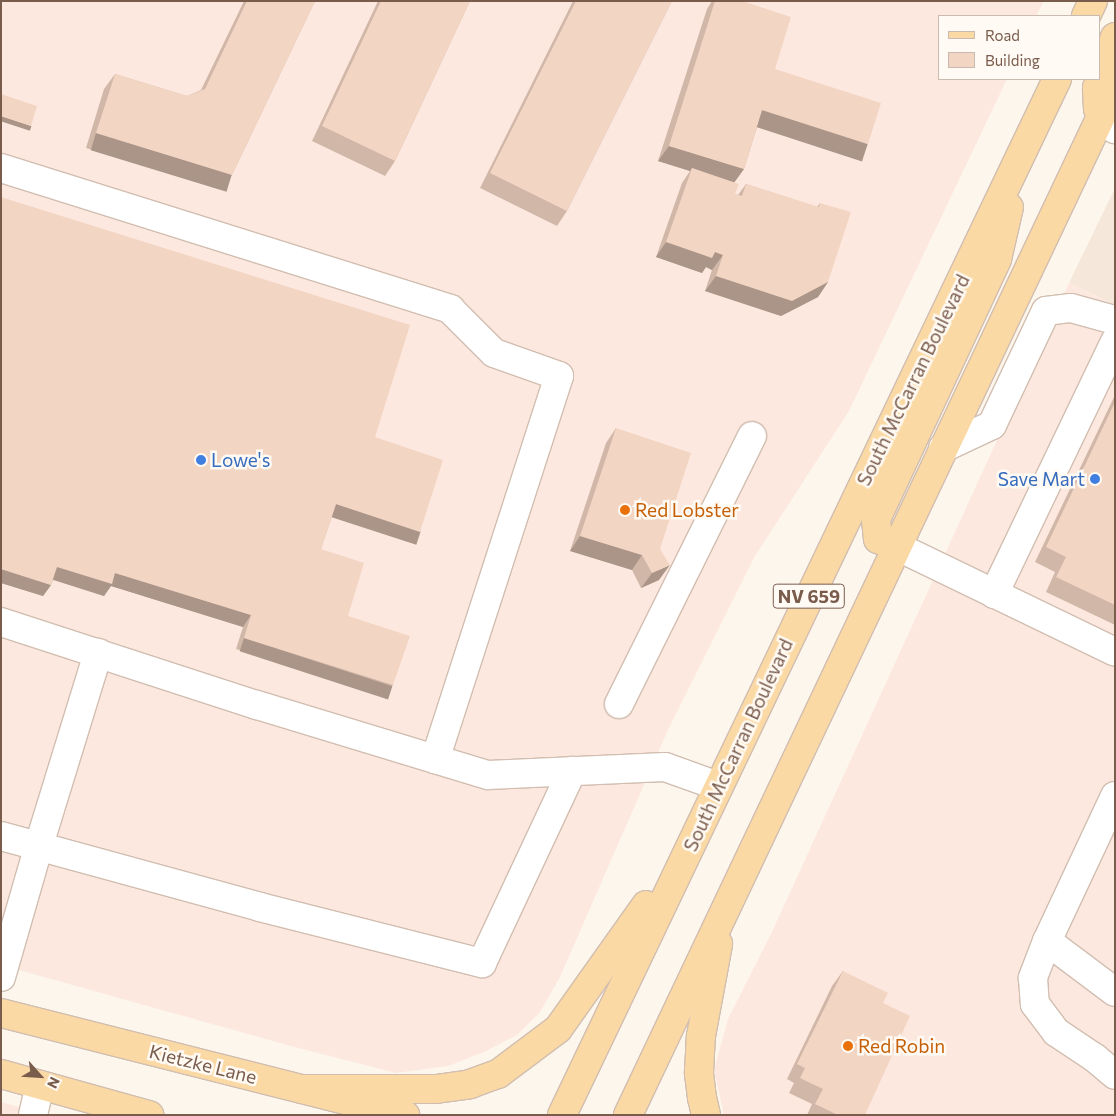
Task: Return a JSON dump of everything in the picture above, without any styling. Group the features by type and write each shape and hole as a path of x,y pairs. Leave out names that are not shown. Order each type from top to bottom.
{"main road":[{"path":"1086,15 1093,1"},
{"path":"1101,77 1115,37"},
{"name":"South McCarran Boulevard","path":"562,1115 1057,80"},
{"path":"1100,80 1097,88 1107,125"},
{"name":"NV 659","path":"628,1115 724,908 943,448 1107,125 1115,87"},
{"path":"896,546 878,539 876,519 997,259 1022,154"},
{"path":"302,1089 436,1089 470,1084 498,1074 558,1029 635,923 713,798"},
{"path":"706,1115 699,1072 701,1036 724,908"},
{"name":"Kietzke Lane","path":"1,1013 406,1115"},
{"path":"1,1074 149,1115"}],"lane":[{"path":"1,168 450,309 494,353 559,376 435,759"},
{"path":"943,448 992,425 1046,310 1072,308 1115,320"},
{"path":"994,594 1115,342"},
{"path":"620,704 752,436"},
{"path":"896,546 1115,652"},
{"path":"1,622 488,775 665,767 713,798"},
{"path":"1,978 98,653"},
{"path":"1,836 260,907 482,963 572,771"},
{"path":"1115,796 1047,941 1033,978 1035,1004 1056,1032 1095,1058 1115,1075"},
{"path":"1047,941 1115,992"},
{"path":"33,1115 40,1085"}],"shaded area":[{"path":"1,1 1044,1 1037,15 938,15 938,80 1007,80 849,411 755,556 668,730 560,977 540,1012 517,1035 484,1052 448,1066 396,1073 287,1045 1,965"},
{"path":"1115,188 1115,305 1069,283"},
{"path":"1069,283 1115,305 1115,1115 724,1115 714,1070 728,1019 771,934"},
{"path":"1,1102 49,1115 1,1115"}],"building":[{"path":"247,1 315,1 232,175 96,133 115,74 187,96 205,89"},
{"path":"381,1 470,1 395,161 322,126"},
{"path":"576,1 672,1 567,211 490,173"},
{"path":"715,1 742,1 791,17 775,69 881,103 868,144 762,110 744,169 669,146"},
{"path":"1,94 37,106 31,126 1,116"},
{"path":"692,168 739,184 735,194 742,196 746,184 819,207 820,203 851,212 828,282 792,301 716,276 723,255 715,252 712,258 666,242"},
{"name":"Lowe's","path":"1,197 410,325 375,437 443,460 420,532 336,504 321,549 364,563 348,616 410,636 393,685 244,638 251,615 115,573 112,584 57,567 51,585 1,569"},
{"name":"Save Mart","path":"1115,402 1115,605 1056,577 1066,557 1046,547"},
{"name":"Red Lobster","path":"616,428 691,453 660,549 670,565 652,573 642,555 580,536"},
{"name":"Red Robin","path":"843,971 888,993 883,1003 910,1016 865,1115 838,1115 815,1104 823,1089 800,1078 805,1068 797,1064"}],"place":[{"name":"Lowe's","path":"201,460"},
{"name":"Save Mart","path":"1095,479"},
{"name":"Red Lobster","path":"625,510"},
{"name":"Red Robin","path":"848,1046"}]}
